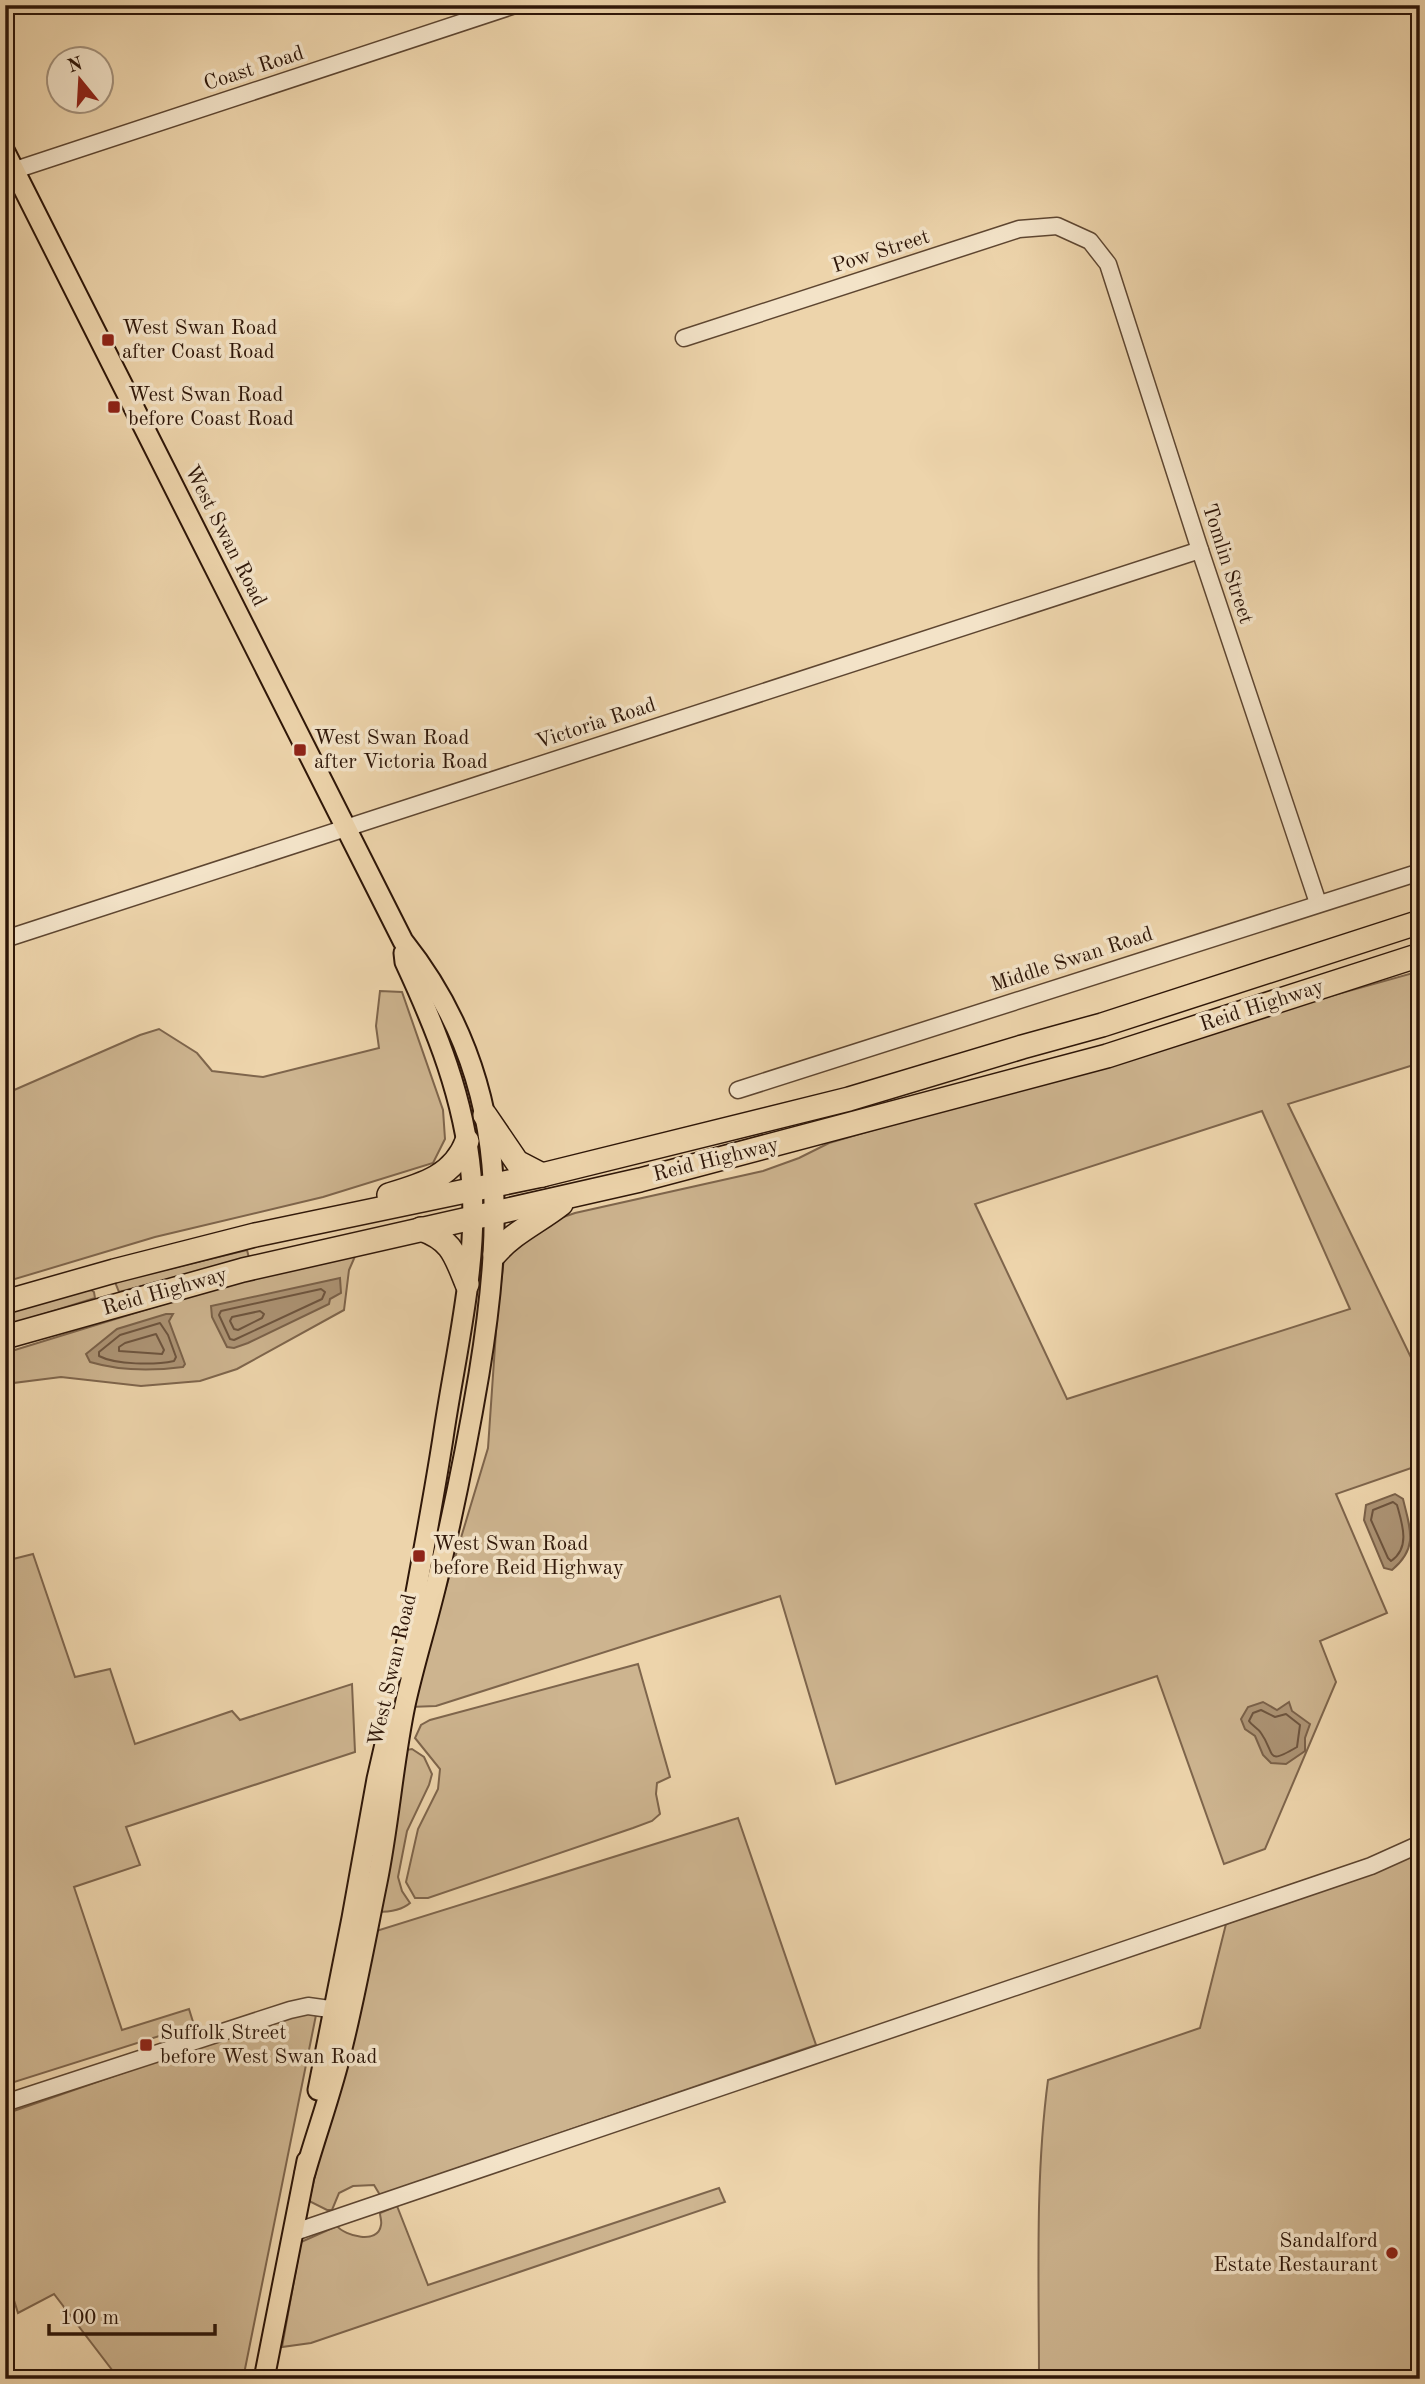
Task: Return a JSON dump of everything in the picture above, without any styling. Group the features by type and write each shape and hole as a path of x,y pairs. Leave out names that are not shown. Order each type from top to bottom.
{"highway":[{"name":"Reid Highway","path":"5,1302 242,1239 542,1175 849,1099 1102,1025 1420,922"},
{"name":"Reid Highway","path":"5,1338 243,1269 569,1198 1107,1056 1420,955"},
{"path":"485,1115 517,1162 542,1175"},
{"path":"363,1212 387,1195 410,1189 445,1172 461,1156 467,1141"},
{"path":"495,1254 512,1235 569,1198"},
{"path":"421,1229 437,1235 449,1245 467,1284"}],"main road":[{"name":"West Swan Road","path":"5,152 10,172 347,826 403,941 452,1017 473,1069 485,1115 494,1169 483,1188"},
{"name":"West Swan Road","path":"341,2010 352,1919 377,1779 395,1703 432,1508 467,1284 483,1216 483,1188 467,1141 452,1073 433,1022 405,962 403,941"},
{"name":"West Swan Road","path":"264,2379 292,2233 341,2010 377,1881 405,1705 440,1570 473,1409 495,1254 483,1216"}],"street":[{"name":"Coast Road","path":"10,172 516,5"},
{"name":"Pow Street","path":"684,338 1020,229 1057,226 1090,240"},
{"name":"Tomlin Street","path":"1090,240 1108,264 1318,903"},
{"name":"Victoria Road","path":"5,939 1200,550"},
{"name":"Middle Swan Road","path":"738,1090 1420,872"},
{"path":"292,2233 1358,1870 1420,1844"},
{"path":"5,2103 290,2010 308,2006 341,2010"}],"shaded area":[{"path":"1420,971 1420,1063 1288,1104 1420,1376 1420,1465 1336,1494 1387,1613 1320,1641 1336,1682 1265,1849 1224,1864 1157,1676 836,1784 780,1596 436,1706 410,1707 488,1448 504,1258 540,1225 575,1213 763,1171 829,1143","holes":["1262,1111 1350,1309 1067,1399 975,1204"]},
{"path":"380,991 402,992 443,1110 445,1139 433,1163 323,1197 155,1237 5,1282 5,1094 159,1029 197,1053 212,1071 263,1077 379,1048 376,1026"},
{"path":"247,1250 249,1258 119,1292 115,1282"},
{"path":"356,1254 349,1270 344,1310 237,1369 200,1381 141,1386 61,1377 5,1384 5,1353 229,1284"},
{"path":"91,1290 95,1298 5,1329 5,1311 75,1291"},
{"path":"33,1554 75,1677 110,1669 135,1744 232,1711 240,1720 352,1684 355,1752 126,1827 140,1865 74,1887 122,2030 189,2009 194,2025 5,2085 5,1561"},
{"path":"638,1664 670,1777 657,1783 660,1814 652,1821 633,1828 428,1898 415,1898 406,1882 418,1829 438,1789 440,1769 415,1738 421,1725 430,1720"},
{"path":"412,1749 424,1757 432,1774 407,1831 398,1877 402,1891 410,1903 399,1909 377,1912 406,1750"},
{"path":"738,1818 816,2045 380,2195 374,2185 353,2186 339,2193 332,2210 309,2201 373,1932"},
{"path":"1420,1850 1420,2379 1039,2379 1039,2192 1048,2080 1200,2028 1226,1924"},
{"path":"301,2013 316,2015 243,2379 119,2379 54,2294 18,2313 5,2272 5,2114 275,2020 283,2022 288,2017"},
{"path":"719,2188 725,2202 311,2343 282,2347 301,2242 337,2226 347,2233 361,2237 374,2235 381,2225 380,2213 397,2206 428,2285"}],"water":[{"path":"340,1278 341,1293 330,1299 329,1304 234,1348 227,1347 212,1317 211,1306"},
{"path":"173,1314 169,1321 185,1364 183,1367 136,1369 90,1362 86,1354 117,1329"},
{"path":"1395,1494 1403,1499 1410,1537 1406,1554 1392,1570 1384,1568 1364,1520 1366,1505"},
{"path":"1263,1702 1277,1710 1289,1702 1292,1711 1310,1724 1305,1738 1305,1751 1286,1764 1271,1763 1263,1755 1255,1736 1245,1729 1241,1719 1248,1707"}],"place":[{"name":"West Swan Road after Coast Road","path":"108,340"},
{"name":"West Swan Road before Coast Road","path":"114,407"},
{"name":"West Swan Road after Victoria Road","path":"300,750"},
{"name":"West Swan Road before Reid Highway","path":"419,1556"},
{"name":"Suffolk Street before West Swan Road","path":"146,2045"},
{"name":"Sandalford Estate Restaurant","path":"1392,2253"}]}
